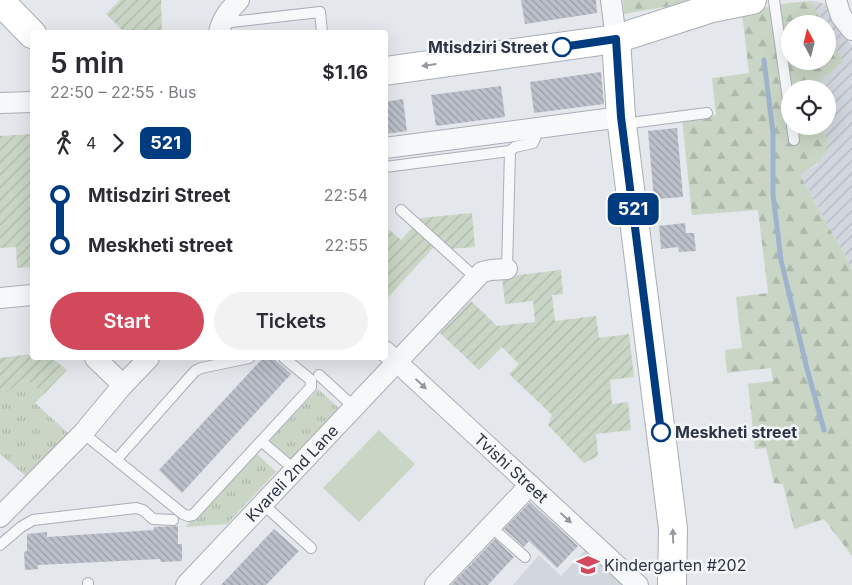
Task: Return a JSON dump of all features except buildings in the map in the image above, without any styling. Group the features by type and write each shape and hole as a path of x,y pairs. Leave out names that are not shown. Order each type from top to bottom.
{"street":[{"path":"220,28 229,10 239,0"},
{"path":"611,0 622,121 673,529 672,585"},
{"path":"388,71 616,39 712,8 752,0"},
{"path":"836,0 841,16 852,30"},
{"path":"0,1 30,32"},
{"path":"0,103 30,102"},
{"path":"388,148 535,128 622,121"},
{"path":"477,279 482,272 507,270"},
{"name":"Kvareli 2nd Lane","path":"186,585 355,408 391,357 477,279"},
{"path":"0,298 30,295"},
{"name":"Tvishi Street","path":"391,357 638,585"},
{"path":"97,360 122,385"},
{"path":"0,517 83,433 122,385 147,360"},
{"path":"435,585 530,485"}],"lane":[{"path":"774,0 785,80"},
{"path":"220,28 320,12 322,30"},
{"path":"622,121 708,113"},
{"path":"388,167 510,151 515,147 533,143 536,136 535,128"},
{"path":"793,135 794,140"},
{"path":"507,270 510,151"},
{"path":"401,210 477,279"},
{"path":"117,459 195,371 239,360"},
{"path":"83,433 183,514 188,516 193,514 310,387 311,380 286,360"},
{"path":"319,375 355,408"},
{"path":"261,441 295,470"},
{"path":"263,504 311,548"},
{"path":"0,545 14,532 33,520 136,508 140,509 150,518 173,520"},
{"path":"490,526 525,557"}],"shaded area":[{"path":"811,1 827,5 833,15 818,15"},
{"path":"836,20 852,47 852,269 800,175 817,165 824,135 836,135 836,80 821,80 833,70 836,70 836,67 842,62 836,50"},
{"name":"Kindergarten #202","path":"588,547 625,585 513,585 539,555 561,576"}],"green space":[{"path":"120,0 161,0 162,30 122,30 106,14"},
{"path":"623,0 705,0 624,14"},
{"path":"811,1 818,15 781,15 781,70 833,70 821,80 781,80 781,135 825,135 827,143 824,155 814,166 800,175 852,269 852,556 824,519 794,529 783,484 774,483 766,448 755,449 748,384 773,381 771,368 727,373 725,350 742,348 736,297 768,293 758,210 692,215 682,119 716,115 712,78 749,73 742,12 788,3"},
{"path":"836,48 843,62 836,68"},
{"path":"30,134 30,267 17,268 16,247 0,248 0,136"},
{"path":"472,213 475,247 450,249 440,240 388,298 388,229 401,240 421,218"},
{"path":"561,270 563,294 552,295 555,321 596,316 599,338 629,334 634,377 610,380 612,404 628,402 631,430 596,434 598,456 584,463 548,425 552,415 509,374 519,364 502,347 479,370 440,333 471,301 497,326 535,322 533,301 505,304 502,277"},
{"path":"30,354 30,360 54,360 67,370 44,394 25,378 0,398 0,358"},
{"path":"25,378 44,394 35,403 68,433 28,478 0,454 0,398"},
{"path":"318,389 339,408 290,460 269,441"},
{"path":"379,430 415,464 359,522 323,488"},
{"path":"256,453 276,472 227,524 185,527"}],"waterway":[{"path":"764,60 773,133 773,195 781,260 806,365 824,430"}],"bus line":[{"name":"521","path":"562,47 616,39 621,117 661,432"}],"place":[{"name":"Mtisdziri Street","path":"562,47"},
{"name":"Meskheti street","path":"661,432"},
{"name":"Kindergarten #202","path":"588,565"}]}
